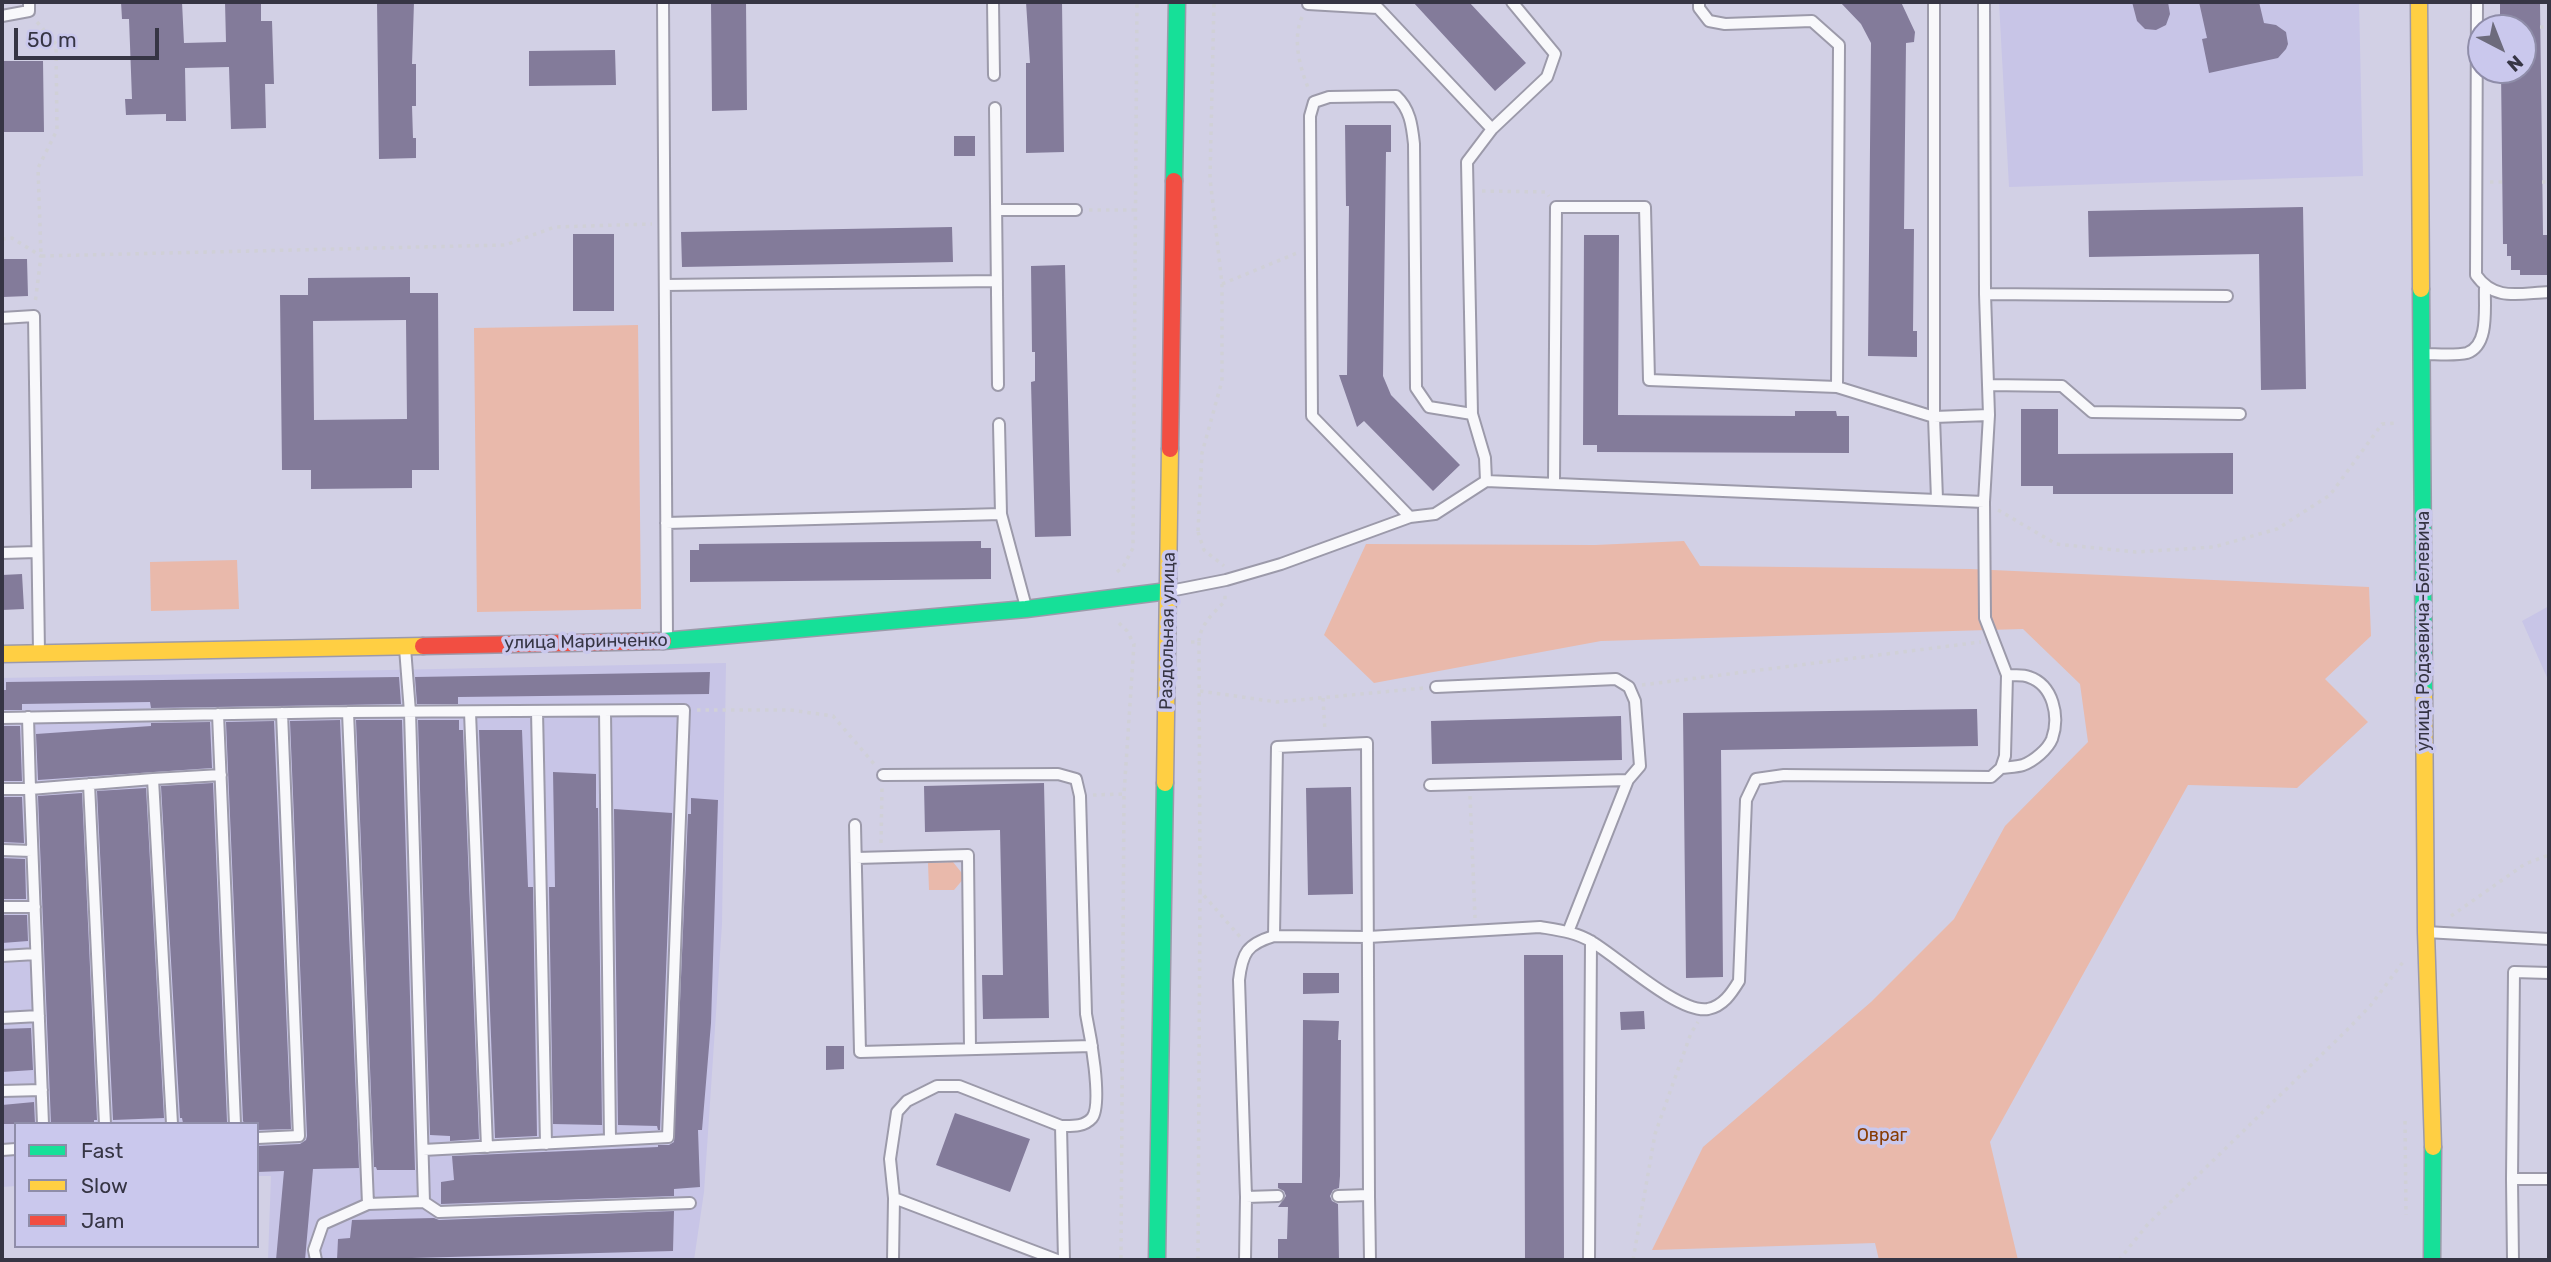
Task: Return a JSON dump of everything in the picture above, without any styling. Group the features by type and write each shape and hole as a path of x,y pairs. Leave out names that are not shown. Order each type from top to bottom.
{"street":[{"name":"Раздольная улица","path":"1157,1260 1177,2"},
{"name":"улица Родзевича-Белевича","path":"2419,2 2426,932 2433,1155 2432,1260"},
{"name":"улица Маринченко","path":"2,654 667,641 1026,609 1168,592"}],"lane":[{"path":"663,2 667,641"},
{"path":"993,2 994,75"},
{"path":"1486,481 1485,457 1472,414 1467,162 1492,129 1547,77 1555,54 1512,2"},
{"path":"1699,2 1699,8 1709,21 1725,24 1812,21 1839,45 1837,387"},
{"path":"1934,2 1934,417 1937,499"},
{"path":"1245,1260 1246,1197 1239,980 1241,960 1249,947 1259,940 1274,936 1368,937 1540,927 1568,932 1591,941 1678,1002 1707,1009 1728,999 1739,981 1746,800 1756,779 1784,775 1991,777 2001,768 2006,756 2007,676 1985,618 1984,502 1989,415 1985,294 1984,2"},
{"path":"2477,2 2476,275 2485,288 2501,294 2549,292"},
{"path":"1308,3 1378,5 1492,129"},
{"path":"2,16 29,7"},
{"path":"1410,517 1312,416 1310,116 1314,102 1329,97 1396,96 1405,104 1412,123 1414,144 1416,388 1429,407 1472,414"},
{"path":"995,108 998,385"},
{"path":"1554,482 1556,207 1645,206 1649,380 1837,387 1934,417 1989,415"},
{"path":"997,210 1076,210"},
{"path":"665,285 997,281"},
{"path":"2422,355 2468,352 2479,345 2483,333 2485,288"},
{"path":"1985,294 2227,296"},
{"path":"2,318 34,316 39,652"},
{"path":"1988,385 2062,386 2092,412 2241,414"},
{"path":"999,424 1001,514 1026,609"},
{"path":"1168,592 1226,580 1410,517 1435,514 1486,481 1984,502"},
{"path":"666,523 1001,514"},
{"path":"2,553 37,552"},
{"path":"405,646 410,712 424,1202"},
{"path":"2001,768 2022,765 2040,754 2052,739 2054,712 2052,697 2039,682 2027,676 2007,676"},
{"path":"1436,687 1616,679 1629,687 1635,702 1640,766 1628,780 1568,932"},
{"path":"2,718 684,710 668,1137 423,1150"},
{"path":"537,711 546,1144"},
{"path":"605,711 610,1140"},
{"path":"348,712 368,1204"},
{"path":"470,712 487,1147"},
{"path":"259,1138 299,1136 282,713"},
{"path":"218,714 235,1122"},
{"path":"28,718 43,1122"},
{"path":"1274,936 1277,747 1367,743 1370,1260"},
{"path":"883,775 1058,774 1076,779 1080,796 1086,1014 1092,1046 1097,1109 1091,1120 1081,1126 1061,1126 959,1086 937,1086 907,1101 897,1112 890,1159 894,1198 893,1260"},
{"path":"2,789 221,775"},
{"path":"153,779 172,1122"},
{"path":"1430,785 1628,780"},
{"path":"89,784 105,1122"},
{"path":"855,825 860,1052 1092,1046"},
{"path":"2,850 32,851"},
{"path":"856,858 968,855 970,1049"},
{"path":"2,907 34,907"},
{"path":"2426,932 2549,939"},
{"path":"1589,1260 1591,941"},
{"path":"2,956 36,954"},
{"path":"2513,1260 2514,972 2549,973"},
{"path":"2,1018 39,1016"},
{"path":"2,1091 42,1090"},
{"path":"1061,1126 1064,1260"},
{"path":"2512,1179 2549,1179"},
{"path":"1338,1196 1369,1195"},
{"path":"1246,1197 1278,1196"},
{"path":"894,1198 1057,1260"},
{"path":"317,1260 314,1250 323,1224 368,1204 424,1202 439,1212 690,1203"}],"path":[{"path":"1133,534 1137,2"},
{"path":"1198,531 1202,453 1222,381 1222,284 1210,178 1214,2"},
{"path":"1308,3 1299,25 1299,66 1314,102"},
{"path":"29,7 56,44 57,130 38,168 41,256 34,316"},
{"path":"2540,27 2549,27"},
{"path":"2542,182 2549,182"},
{"path":"1468,191 1546,192 1556,207"},
{"path":"1076,210 1136,210"},
{"path":"2,239 12,238 41,256 505,245 555,228 664,224"},
{"path":"1222,284 1311,248"},
{"path":"1984,502 2056,544 2136,552 2214,547 2277,529 2330,495 2382,424 2402,422"},
{"path":"1629,687 1994,640"},
{"path":"1198,1260 1199,642"},
{"path":"1121,1260 1124,794 1134,643"},
{"path":"1200,691 1276,702 1436,687"},
{"path":"1323,698 1325,745"},
{"path":"684,710 790,710 833,716 883,775 881,838"},
{"path":"1470,784 1476,931"},
{"path":"1080,796 1124,794"},
{"path":"2426,932 2525,864 2549,855"},
{"path":"1200,891 1249,947"},
{"path":"2119,1260 2148,1224 2371,1005 2404,960"},
{"path":"1633,1260 1656,1134 1691,1033 1707,1009"}],"shaded area":[{"path":"1999,2 2359,2 2363,176 2009,187"},
{"path":"2549,606 2549,682 2522,621"},
{"path":"726,663 722,924 704,1192 694,1260 268,1260 271,1176 259,1176 259,1122 14,1122 14,1186 2,1187 2,678"}],"green space":[{"path":"638,325 641,609 477,612 474,328"},
{"name":"Овраг","path":"1684,541 1700,566 1970,569 2369,587 2371,636 2325,679 2368,722 2297,788 2188,785 1990,1142 2018,1260 1879,1260 1875,1243 1652,1250 1703,1147 1871,1002 1954,919 2005,826 2088,742 2080,684 2023,629 1601,641 1374,683 1324,635 1366,544 1595,545"},
{"path":"237,560 239,609 151,611 150,562"},
{"path":"953,862 965,877 954,890 929,890 928,863"}],"building":[{"path":"121,2 182,2 184,43 226,42 225,2 261,2 261,21 272,21 274,84 265,84 266,128 231,129 229,67 185,68 186,121 166,121 166,114 126,115 125,99 132,99 129,19 122,19"},
{"path":"377,2 414,2 412,64 416,64 416,106 412,106 416,158 379,159"},
{"path":"711,2 746,2 747,110 712,111"},
{"path":"1026,2 1062,2 1064,152 1026,153 1026,63 1030,63"},
{"path":"1413,2 1469,2 1526,63 1495,91"},
{"path":"1840,2 1901,2 1915,32 1914,42 1906,43 1904,229 1914,229 1913,331 1917,331 1917,357 1868,356 1871,43 1861,24"},
{"path":"2132,2 2168,2 2170,14 2166,25 2156,30 2145,29 2137,21"},
{"path":"2199,2 2259,2 2264,23 2276,25 2286,32 2286,49 2278,58 2209,73 2202,39 2207,38"},
{"path":"2500,2 2540,2 2543,235 2549,235 2549,275 2520,275 2520,270 2511,270 2511,256 2507,256 2507,244 2503,244 2501,84 2537,84 2537,14 2500,14"},
{"path":"615,50 616,85 529,86 529,51"},
{"path":"2,61 43,61 44,132 2,132"},
{"path":"1345,125 1391,125 1391,152 1386,152 1383,376 1391,395 1460,465 1433,491 1364,421 1357,427 1339,375 1347,375 1349,206 1346,206"},
{"path":"954,136 975,136 975,156 954,156"},
{"path":"2303,207 2306,389 2261,390 2259,254 2089,257 2088,211"},
{"path":"952,227 953,262 682,267 681,232"},
{"path":"573,234 614,234 614,311 573,311"},
{"path":"1584,235 1619,235 1618,415 1795,416 1795,411 1836,411 1837,416 1849,416 1849,453 1597,452 1597,445 1583,445"},
{"path":"2,259 27,259 28,296 3,297"},
{"path":"1065,265 1071,536 1035,537 1031,382 1035,381 1035,352 1032,352 1031,266"},
{"path":"410,277 410,293 438,293 439,470 412,470 412,488 311,489 311,470 282,470 280,295 308,295 308,278","holes":["406,320 407,419 314,420 313,321"]},
{"path":"2021,409 2058,409 2058,454 2233,453 2233,494 2053,494 2053,486 2021,486"},
{"path":"981,541 981,548 991,548 991,579 690,582 690,550 699,550 699,544"},
{"path":"22,574 24,609 2,610 2,575"},
{"path":"710,672 709,694 458,697 458,704 417,704 415,677"},
{"path":"399,677 401,704 151,708 150,702 22,704 22,710 2,710 2,690 6,690 6,682"},
{"path":"1977,709 1978,746 1721,750 1723,977 1686,978 1683,713"},
{"path":"1621,716 1622,760 1432,764 1431,721"},
{"path":"340,720 359,1168 313,1169 305,1260 276,1260 284,1171 259,1172 259,1146 300,1144 307,1136 290,721"},
{"path":"356,720 402,720 415,1170 377,1170 374,1167"},
{"path":"418,720 459,720 459,730 463,730 479,1139 450,1141 450,1136 430,1135"},
{"path":"274,721 291,1129 259,1130 259,1122 243,1121 226,722"},
{"path":"210,722 212,768 38,780 36,734 151,726 151,723"},
{"path":"2,726 20,726 22,781 2,781"},
{"path":"479,730 522,730 528,887 533,887 537,1136 495,1138"},
{"path":"553,772 596,774 602,1125 553,1124 549,887 555,887"},
{"path":"213,783 227,1122 183,1122 180,1118 161,786"},
{"path":"1044,783 1049,1018 983,1019 982,975 1003,975 1000,830 925,832 924,786"},
{"path":"1351,787 1353,894 1308,895 1306,788"},
{"path":"146,788 164,1118 113,1120 97,791"},
{"path":"82,793 97,1120 94,1122 51,1122 38,796"},
{"path":"2,797 22,797 24,843 2,842"},
{"path":"691,798 718,800 711,1023 702,1130 698,1130 700,1187 674,1189 674,1196 441,1204 441,1182 454,1180 452,1156 658,1147 674,1142 688,814 691,814"},
{"path":"614,809 672,813 660,1130 657,1126 618,1125"},
{"path":"2,858 25,859 26,899 2,899"},
{"path":"2,915 27,915 28,941 2,943"},
{"path":"1524,955 1563,955 1564,1260 1525,1260"},
{"path":"1303,973 1339,973 1339,993 1303,994"},
{"path":"1644,1011 1645,1029 1621,1030 1620,1012"},
{"path":"1303,1020 1339,1021 1340,1176 1339,1188 1333,1190 1330,1196 1332,1201 1338,1204 1339,1260 1278,1258 1278,1239 1287,1239 1288,1207 1278,1207 1286,1196 1284,1191 1278,1188 1278,1183 1302,1183"},
{"path":"31,1028 33,1070 2,1072 2,1029"},
{"path":"826,1046 844,1046 844,1069 826,1070"},
{"path":"34,1102 35,1122 2,1124 2,1105"},
{"path":"955,1113 1030,1139 1010,1192 936,1165"},
{"path":"674,1211 673,1251 337,1260 338,1239 350,1238 352,1220 439,1220"}],"traffic: fast":[{"path":"1174,181 1177,2"},
{"path":"2421,289 2424,694"},
{"path":"663,641 1026,609 1168,591"},
{"path":"1157,1260 1165,783"},
{"path":"2432,1260 2433,1147"}],"traffic: slow":[{"path":"2419,2 2421,289"},
{"path":"1165,783 1170,449"},
{"path":"2,654 423,646"},
{"path":"2424,694 2426,932 2433,1147"}],"traffic: jam":[{"path":"1170,449 1174,181"},
{"path":"423,646 663,641"}]}
